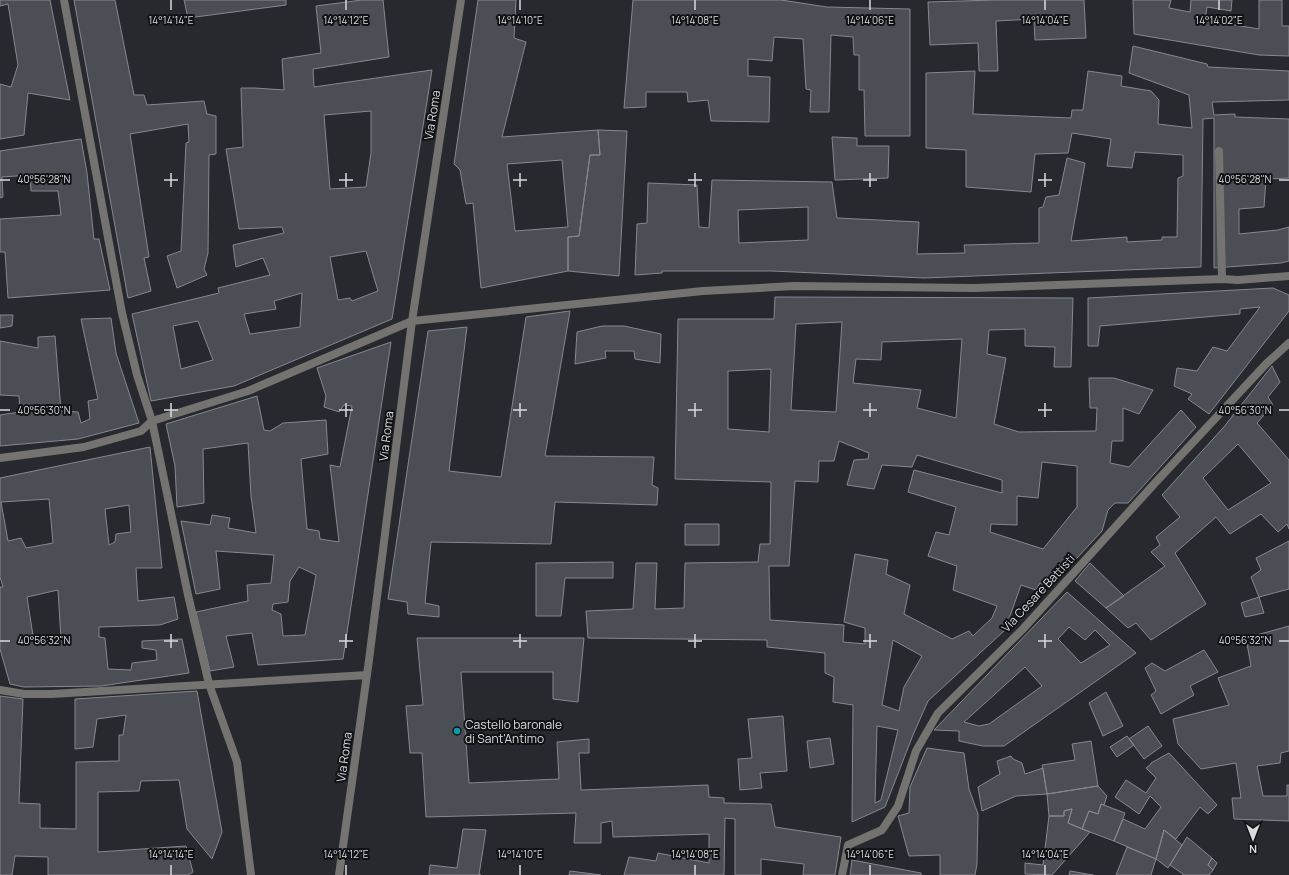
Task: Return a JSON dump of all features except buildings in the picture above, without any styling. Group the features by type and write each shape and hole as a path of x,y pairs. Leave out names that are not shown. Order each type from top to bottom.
{"street":[{"path":"64,0 122,313 137,375 152,421 188,595 210,684 238,762 251,875"},
{"name":"Via Roma","path":"339,875 367,676 412,321 461,0"},
{"path":"1219,151 1222,279"},
{"path":"0,458 84,447 141,432 152,421 248,391 412,321 703,291 794,286 974,288 1222,279 1238,280 1289,276"},
{"name":"Via Cesare Battisti","path":"842,875 848,845 882,830 898,806 916,751 938,713 1022,630 1155,483 1266,364 1289,343"},
{"path":"0,690 24,694 52,694 367,676"}],"place":[{"name":"Castello baronale di Sant'Antimo","path":"457,731"}]}
